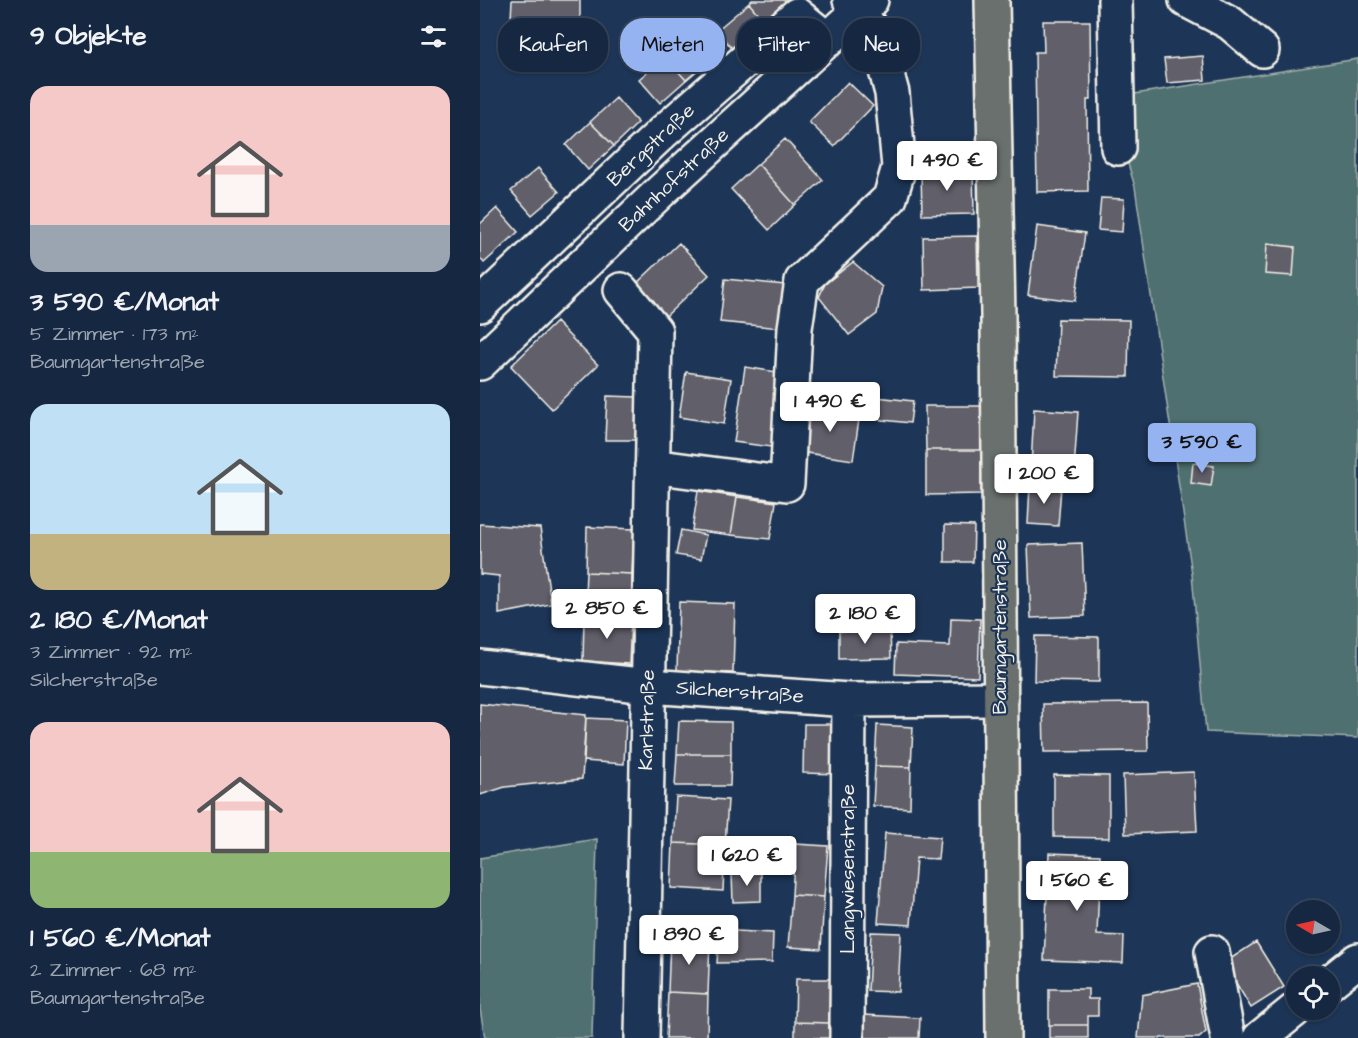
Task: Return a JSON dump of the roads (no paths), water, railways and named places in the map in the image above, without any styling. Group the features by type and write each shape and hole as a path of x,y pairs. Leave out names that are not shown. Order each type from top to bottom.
{"main road":[{"name":"Baumgartenstraße","path":"992,0 998,315 1003,1038"}],"street":[{"path":"1115,0 1118,148"},
{"path":"1186,0 1230,23 1263,50"},
{"path":"652,466 787,484 795,328 801,281 890,198 899,167 892,93 878,41 860,3"},
{"name":"Bahnhofstraße","path":"831,37 860,3"},
{"name":"Bergstraße","path":"480,305 662,133 737,67"},
{"name":"Bahnhofstraße","path":"480,363 661,191 793,72"},
{"name":"Karlstraße","path":"621,290 655,331 648,686 632,869 642,1038"},
{"name":"Silcherstraße","path":"480,667 648,686 849,700 1001,699"},
{"name":"Langwiesenstraße","path":"847,1038 849,700"},
{"path":"1212,952 1228,1038"},
{"path":"1340,974 1358,960"},
{"path":"1260,1038 1286,1017"}]}
